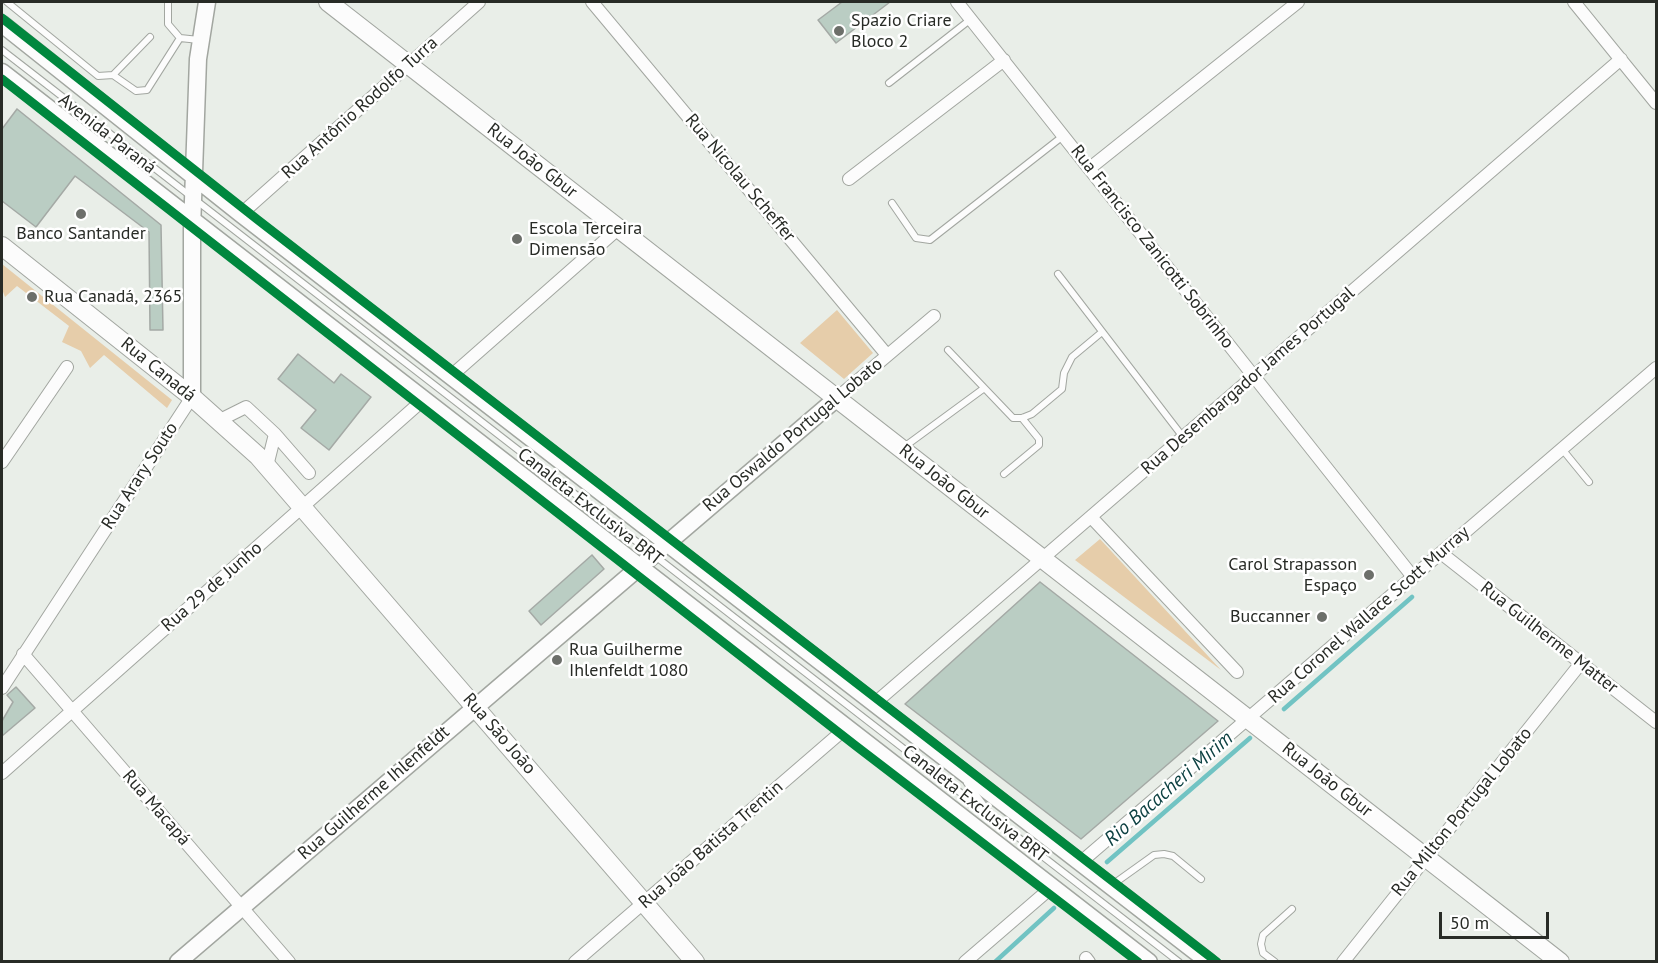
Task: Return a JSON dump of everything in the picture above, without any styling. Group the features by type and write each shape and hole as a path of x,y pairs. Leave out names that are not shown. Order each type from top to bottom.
{"main road":[{"name":"Rua João Gbur","path":"328,2 1560,962"},
{"name":"Rua Canadá","path":"2,246 220,420 267,466 303,506"},
{"name":"Rua São João","path":"303,506 695,962"}],"street":[{"path":"192,397 192,221 199,40 207,2"},
{"name":"Rua Antônio Rodolfo Turra","path":"242,214 479,2"},
{"name":"Rua Nicolau Scheffer","path":"592,2 887,355"},
{"name":"Rua Francisco Zanicotti Sobrinho","path":"957,2 1413,577"},
{"path":"1090,168 1298,2"},
{"path":"1574,2 1656,103"},
{"name":"Avenida Paraná","path":"2,24 242,214 1209,962"},
{"name":"Rua Desembargador James Portugal","path":"875,703 1621,59"},
{"path":"849,179 1004,60"},
{"name":"Avenida Paraná","path":"2,72 1149,962"},
{"path":"451,376 619,228"},
{"name":"Rua Oswaldo Portugal Lobato","path":"653,555 934,316"},
{"path":"2,462 67,367"},
{"name":"Rua Coronel Wallace Scott Murray","path":"1081,862 1656,368"},
{"name":"Rua Arary Souto","path":"2,687 192,397"},
{"name":"Rua 29 de Junho","path":"2,773 423,400"},
{"path":"220,420 246,407 275,434 309,473"},
{"path":"267,466 275,434"},
{"path":"1091,517 1237,672"},
{"name":"Rua Guilherme Matter","path":"1441,553 1656,722"},
{"name":"Rua Guilherme Ihlenfeldt","path":"178,962 653,555"},
{"name":"Rua Macapá","path":"23,654 289,962"},
{"name":"Rua Milton Portugal Lobato","path":"1343,962 1581,663"},
{"name":"Rua João Batista Trentin","path":"575,962 846,728"},
{"path":"965,962 1052,887"}],"lane":[{"path":"7,2 80,64 98,76 113,75 136,92 147,90 180,38"},
{"path":"168,2 166,13 168,24 180,38 199,40"},
{"path":"889,83 972,19"},
{"path":"113,75 150,37"},
{"name":"Canaleta Exclusiva BRT","path":"2,50 194,202 1179,962"},
{"path":"892,203 916,238 930,240 1063,135"},
{"path":"1058,274 1183,437"},
{"path":"948,350 1013,418 1022,418 1032,414 1062,389 1064,373 1072,357 1102,332"},
{"path":"902,449 983,389"},
{"path":"1004,474 1039,445 1039,439 1022,418"},
{"path":"1562,449 1589,482"},
{"path":"947,758 994,818"},
{"path":"1111,885 1154,855 1164,854 1173,856 1201,879"},
{"path":"1275,962 1263,953 1261,944 1263,935 1292,909"}],"shaded area":[{"path":"2,264 172,400 167,408 104,355 90,368 81,351 62,342 69,326 17,286 5,297 2,289"},
{"path":"837,310 873,353 844,379 800,343"},
{"path":"1100,539 1221,670 1075,560"}],"building":[{"name":"Spazio Criare Bloco 2","path":"842,2 890,2 836,43 818,20"},
{"path":"17,109 161,225 163,330 150,330 149,232 75,176 36,227 2,201 2,129"},
{"path":"298,354 334,383 341,374 371,397 329,450 301,428 316,410 278,379"},
{"path":"592,555 604,569 541,625 529,611"},
{"path":"1040,582 1218,721 1081,839 905,704"},
{"path":"16,687 35,708 2,736 2,721 13,702 7,695"}],"waterway":[{"name":"Rio Bacacheri Mirim","path":"1284,709 1412,597"},
{"name":"Rio Bacacheri Mirim","path":"1107,862 1250,738"},
{"name":"Rio Bacacheri Mirim","path":"995,962 1054,908"}],"cycle path":[{"path":"2,18 258,220 1217,962"},
{"path":"2,79 856,746 1138,962"}],"place":[{"name":"Spazio Criare Bloco 2","path":"839,31"},
{"name":"Banco Santander","path":"81,214"},
{"name":"Escola Terceira Dimensão","path":"517,239"},
{"name":"Rua Canadá, 2365","path":"32,297"},
{"name":"Carol Strapasson Espaço","path":"1369,575"},
{"name":"Buccanner","path":"1322,617"},
{"name":"Rua Guilherme Ihlenfeldt 1080","path":"557,660"}]}
